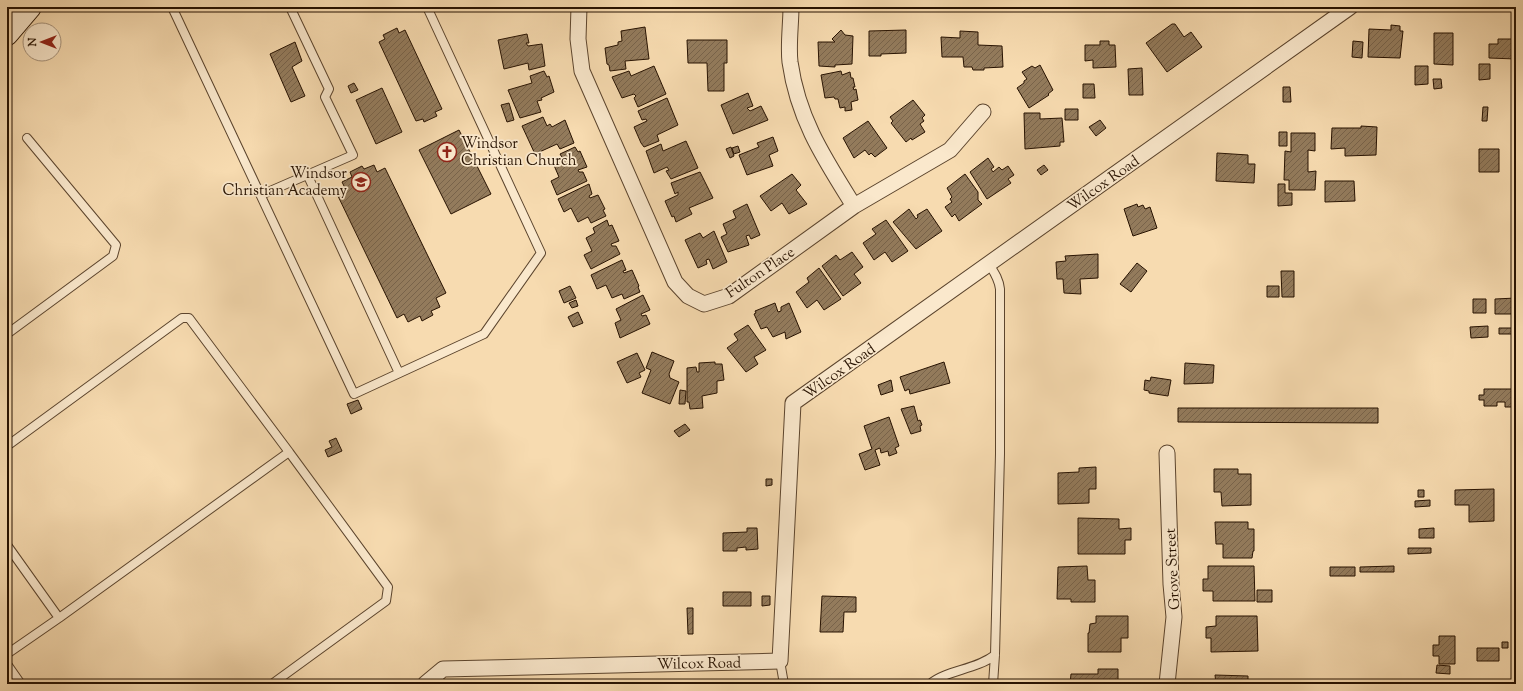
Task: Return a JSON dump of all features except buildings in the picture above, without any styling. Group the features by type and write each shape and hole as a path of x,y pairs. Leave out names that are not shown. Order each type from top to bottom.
{"main road":[{"path":"7,34 30,7"}],"street":[{"name":"Fulton Place","path":"579,7 578,39 582,71 675,282 688,296 704,304 729,296 854,206 950,150 983,112"},
{"path":"791,7 790,61 798,102 815,142 854,206"},
{"name":"Wilcox Road","path":"425,684 443,669 780,662 793,403 1350,7"},
{"name":"Grove Street","path":"1167,453 1171,584 1174,617 1167,684"}],"lane":[{"path":"172,7 354,394 484,334 541,253 427,7"},
{"path":"261,195 353,155 325,97 329,90 290,7"},
{"path":"7,334 113,256 116,245 27,138"},
{"path":"308,174 399,373"},
{"path":"989,264 1000,282 1000,454 993,684"},
{"path":"7,446 182,318 189,318 388,587 386,601 272,684"},
{"path":"7,654 60,618 289,452"},
{"path":"7,545 60,618"},
{"path":"930,684 938,679 987,661 995,655"},
{"path":"780,662 784,684"},
{"path":"7,664 21,684"}],"place":[{"name":"Windsor Christian Church","path":"447,152"},
{"name":"Windsor Christian Academy","path":"361,182"}]}
